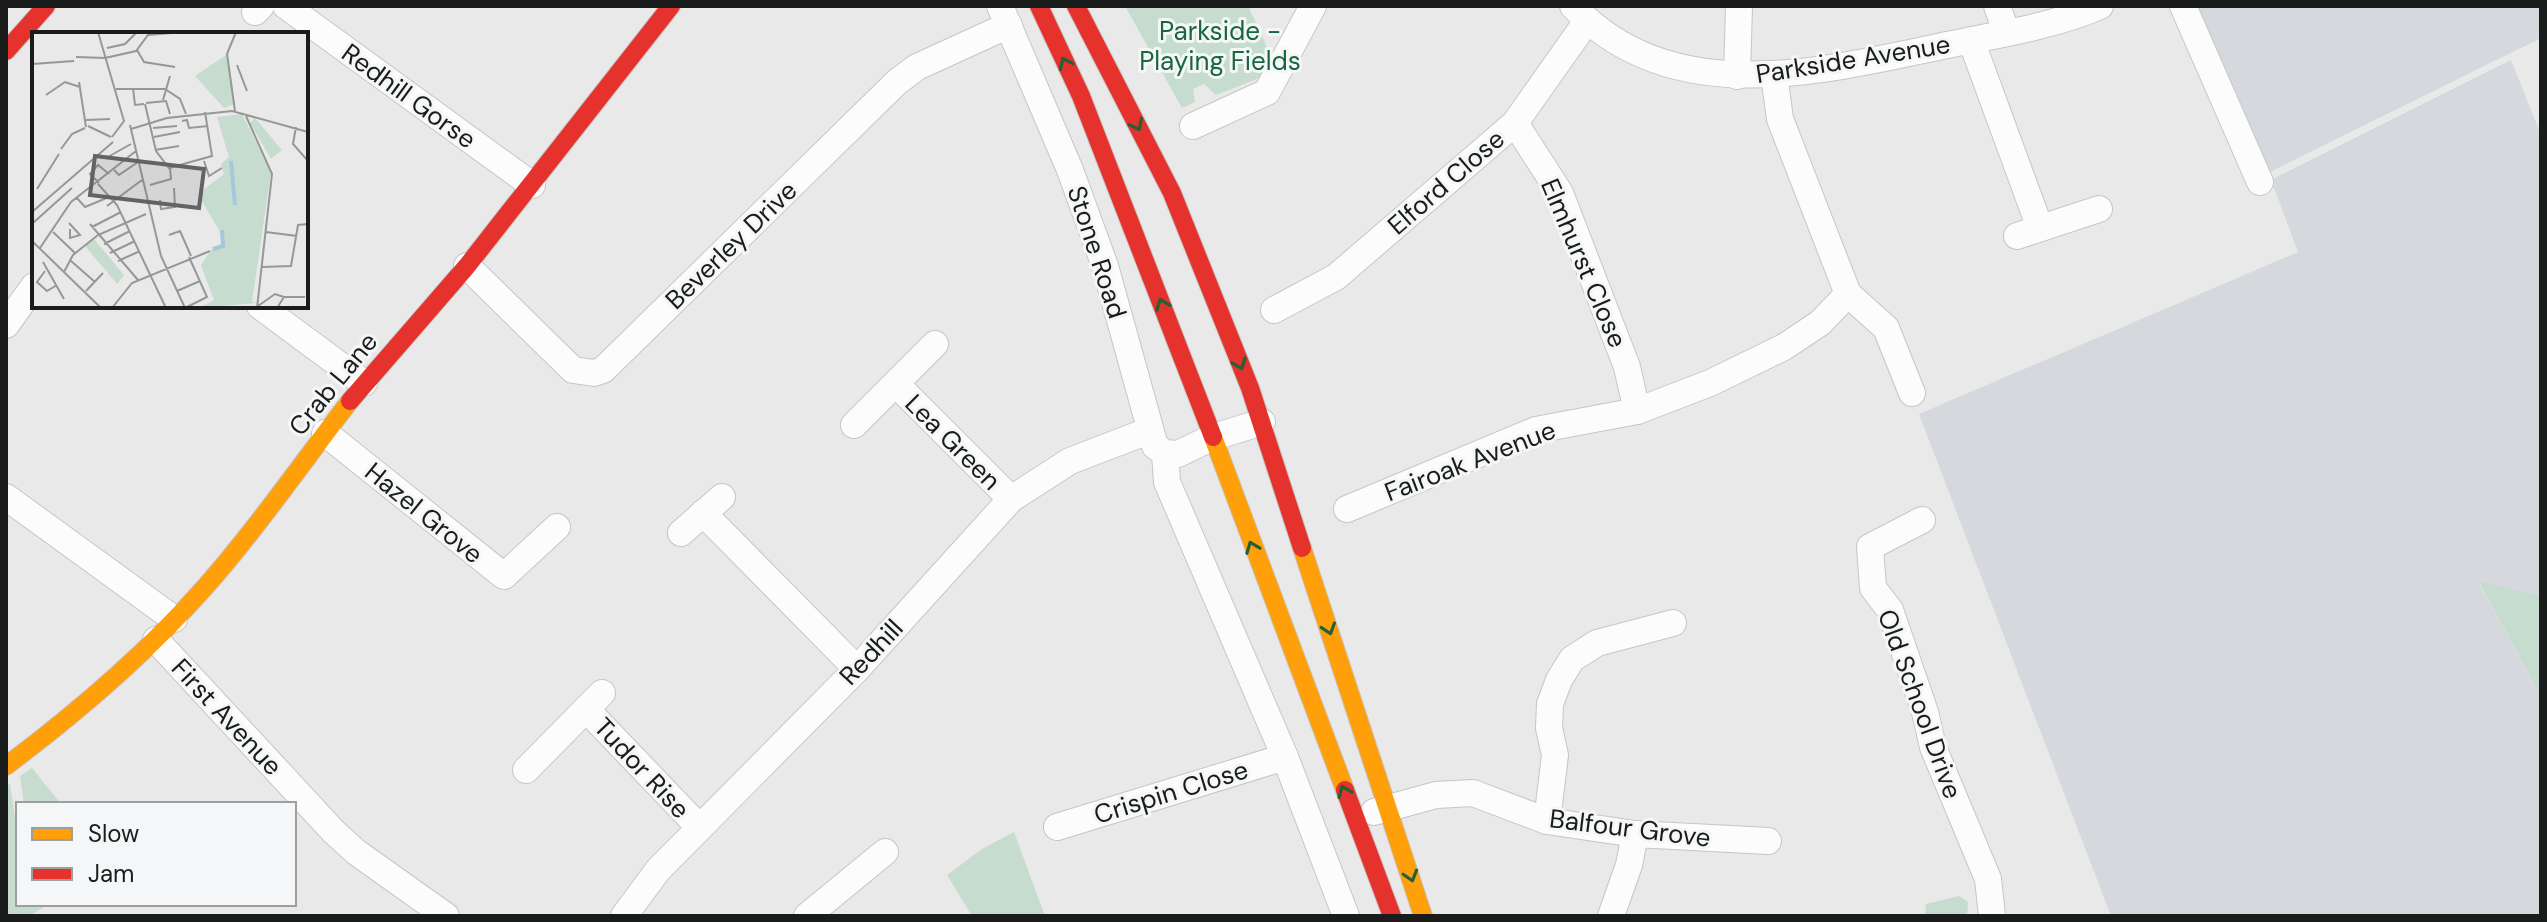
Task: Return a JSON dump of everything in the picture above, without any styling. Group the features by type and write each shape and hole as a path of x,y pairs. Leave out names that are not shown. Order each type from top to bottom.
{"main road":[{"path":"6,51 46,6"},
{"name":"Crab Lane","path":"6,766 78,712 156,640 208,584 364,383 467,266 671,6"},
{"name":"Stone Road","path":"1039,6 1081,96 1392,916"},
{"path":"1076,6 1172,193 1262,422 1423,916"}],"street":[{"name":"Redhill Gorse","path":"286,6 532,185"},
{"path":"1193,126 1267,92 1313,6"},
{"path":"1737,76 1739,6"},
{"path":"1997,6 2006,31"},
{"name":"Parkside Avenue","path":"1580,14 1646,57 1667,65 1737,76 1774,75 1860,63 1971,40 2100,6"},
{"path":"2183,6 2260,182"},
{"name":"Elford Close","path":"1274,310 1336,277 1515,123 1580,14"},
{"name":"Beverley Drive","path":"467,266 573,370 594,373 603,370 897,82 1004,16"},
{"name":"Stone Road","path":"1004,16 1070,170 1105,266 1148,431 1155,446 1165,453"},
{"path":"1971,40 2029,232 2099,209"},
{"path":"1774,75 1780,119 1848,294 1886,328 1912,393"},
{"name":"Elmhurst Close","path":"1515,123 1560,193 1627,367 1637,411"},
{"path":"6,325 32,289"},
{"name":"Fairoak Avenue","path":"1347,509 1536,430 1637,411 1710,383 1784,347 1820,323 1848,294"},
{"path":"263,308 364,383"},
{"name":"Lea Green","path":"854,425 935,344"},
{"name":"Lea Green","path":"896,384 1011,499"},
{"path":"1262,422 1211,438 1178,454 1165,453 1167,482 1285,757 1346,916"},
{"name":"Redhill","path":"624,916 658,870 857,669 1011,499 1070,461 1148,431"},
{"name":"Hazel Grove","path":"325,433 504,576 557,527"},
{"path":"6,497 174,619"},
{"path":"681,533 712,505 857,669"},
{"name":"Old School Drive","path":"1922,520 1870,547 1873,588 1890,610 1925,712 1933,747 1988,879 1992,916"},
{"path":"1547,821 1555,755 1549,728 1550,704 1559,680 1572,659 1597,643 1673,623"},
{"name":"First Avenue","path":"156,640 334,832 443,915"},
{"name":"Tudor Rise","path":"526,770 594,701 699,827"},
{"name":"Crispin Close","path":"1057,827 1285,757"},
{"name":"Balfour Grove","path":"1356,818 1389,806 1436,795 1473,793 1547,821 1635,834 1768,841"},
{"path":"1611,916 1629,865 1635,834"},
{"path":"807,916 885,852"}],"shaded area":[{"path":"2194,6 2541,6 2541,38 2266,174"},
{"path":"2511,60 2541,135 2541,596 2478,582 2541,696 2541,916 2111,916 1919,414 2298,252 2271,180"}],"green space":[{"name":"Parkside - Playing Fields","path":"1125,6 1248,6 1278,71 1216,95 1204,84 1193,89 1195,102 1182,108"},
{"path":"2478,581 2541,596 2541,696"},
{"path":"32,768 59,802 24,802 20,776"},
{"path":"10,784 16,824 16,906 46,906 29,916 6,916 6,786"},
{"path":"1014,832 1045,916 972,916 947,875 982,849"},
{"path":"1959,896 1968,902 1967,916 1925,916 1926,904"}],"traffic: slow":[{"path":"6,766 110,681 183,611 243,541 350,401"},
{"path":"1213,437 1345,790"},
{"path":"1302,548 1423,916"}],"traffic: jam":[{"path":"6,51 46,6"},
{"path":"350,401 467,266 671,6"},
{"path":"1039,6 1081,96 1213,437"},
{"path":"1076,6 1172,193 1250,388 1302,548"},
{"path":"1345,790 1392,916"}]}
